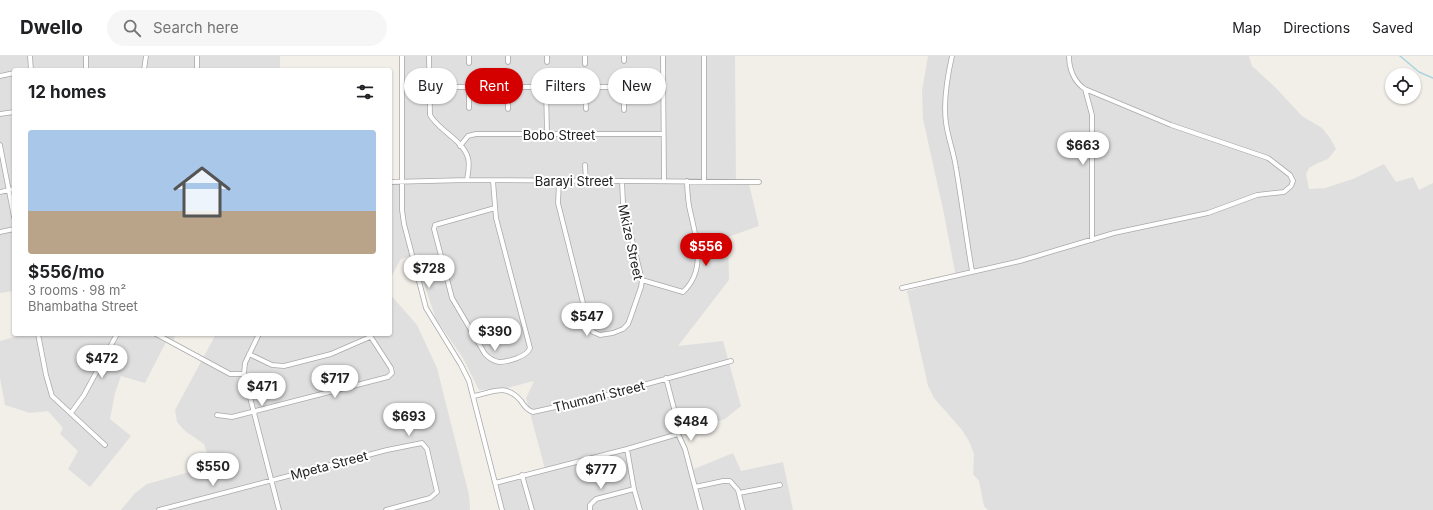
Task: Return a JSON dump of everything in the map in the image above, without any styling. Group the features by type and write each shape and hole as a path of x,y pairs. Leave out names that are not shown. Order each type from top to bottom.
{"street":[{"path":"29,68 30,56"},
{"path":"86,56 86,68"},
{"path":"144,68 146,56"},
{"path":"197,56 197,68"},
{"path":"402,56 402,210 404,224 426,308 465,372 474,396 502,510"},
{"path":"429,56 429,68"},
{"path":"469,56 469,63"},
{"path":"508,56 508,62"},
{"path":"547,56 547,62"},
{"path":"585,56 585,64"},
{"path":"624,56 624,61"},
{"path":"663,56 663,68"},
{"path":"704,56 704,182"},
{"path":"952,56 946,88 945,117 948,138 956,166 972,271"},
{"path":"902,288 1020,261 1114,233 1208,213 1257,195 1284,192 1291,186 1293,181 1286,170 1268,158 1171,125 1085,89 1075,79 1069,63 1069,56"},
{"path":"0,76 12,73"},
{"path":"1085,89 1092,115 1092,240"},
{"path":"430,104 430,115 437,125 466,153 468,160 467,180"},
{"path":"508,104 508,109"},
{"path":"546,104 547,134"},
{"path":"586,104 586,109"},
{"path":"624,104 624,110"},
{"path":"663,104 664,181"},
{"path":"0,114 12,112"},
{"name":"Bobo Street","path":"460,146 468,136 476,134 663,134"},
{"path":"0,146 12,206"},
{"path":"585,165 586,181"},
{"name":"Barayi Street","path":"392,182 467,180 559,182 759,182"},
{"path":"493,181 495,208 530,348 527,353 498,362 485,354 452,298 434,229 435,225 495,208"},
{"name":"Mkize Street","path":"559,182 558,203 588,323 593,332 604,335 620,331 625,326 631,316 642,280 624,208 622,181"},
{"path":"642,280 683,292 693,279 698,264 698,252 689,204 687,181"},
{"path":"0,192 9,190"},
{"path":"0,232 12,229"},
{"path":"38,336 50,393 54,399 105,445"},
{"path":"71,414 84,395 116,336"},
{"path":"160,336 230,374 244,374"},
{"path":"258,336 245,362 244,374 280,510"},
{"path":"249,354 272,365 284,366 331,354 368,336"},
{"path":"217,415 229,417 390,376 392,371 391,368 371,336"},
{"name":"Thumani Street","path":"474,396 503,389 515,395 528,410 533,412 596,398 666,378 692,373 731,361"},
{"path":"666,378 677,420 678,434 685,449 701,510"},
{"path":"495,483 627,449 678,434"},
{"name":"Mpeta Street","path":"272,480 422,443 427,449 437,492 430,498 386,510"},
{"path":"627,449 634,489 640,510"},
{"path":"522,475 532,510"},
{"path":"159,510 272,480"},
{"path":"695,487 728,480 733,483 739,493 743,510"},
{"path":"739,493 780,485"},
{"path":"590,510 590,505 596,500 634,489"}],"shaded area":[{"path":"0,56 280,56 280,68 12,68 12,291 0,293"},
{"path":"402,56 735,56 736,182 749,184 759,226 728,237 729,280 678,346 723,341 741,406 725,419 682,432 694,469 733,453 741,471 783,462 793,510 502,510 495,483 545,469 526,398 534,381 503,389 479,390 463,358 436,319 422,278 417,254 401,259 392,275 392,182 402,182"},
{"path":"928,56 1249,56 1252,66 1275,87 1302,116 1322,128 1336,149 1328,159 1309,168 1306,174 1309,189 1325,188 1353,179 1384,164 1396,182 1413,177 1419,190 1433,183 1433,510 988,510 984,506 979,481 973,474 974,454 970,443 962,430 934,398 928,386 907,291 956,277 923,119 922,91"},
{"path":"392,296 417,325 437,368 469,495 470,510 121,510 135,493 147,484 211,466 204,444 185,431 177,422 175,410 215,336 392,336"},
{"path":"18,336 175,336 172,343 167,340 145,383 121,376 115,393 110,419 131,436 90,487 68,469 78,451 60,434 63,428 48,411 30,413 5,405 0,378 0,341"}],"waterway":[{"path":"1400,56 1419,72 1433,78"}]}
